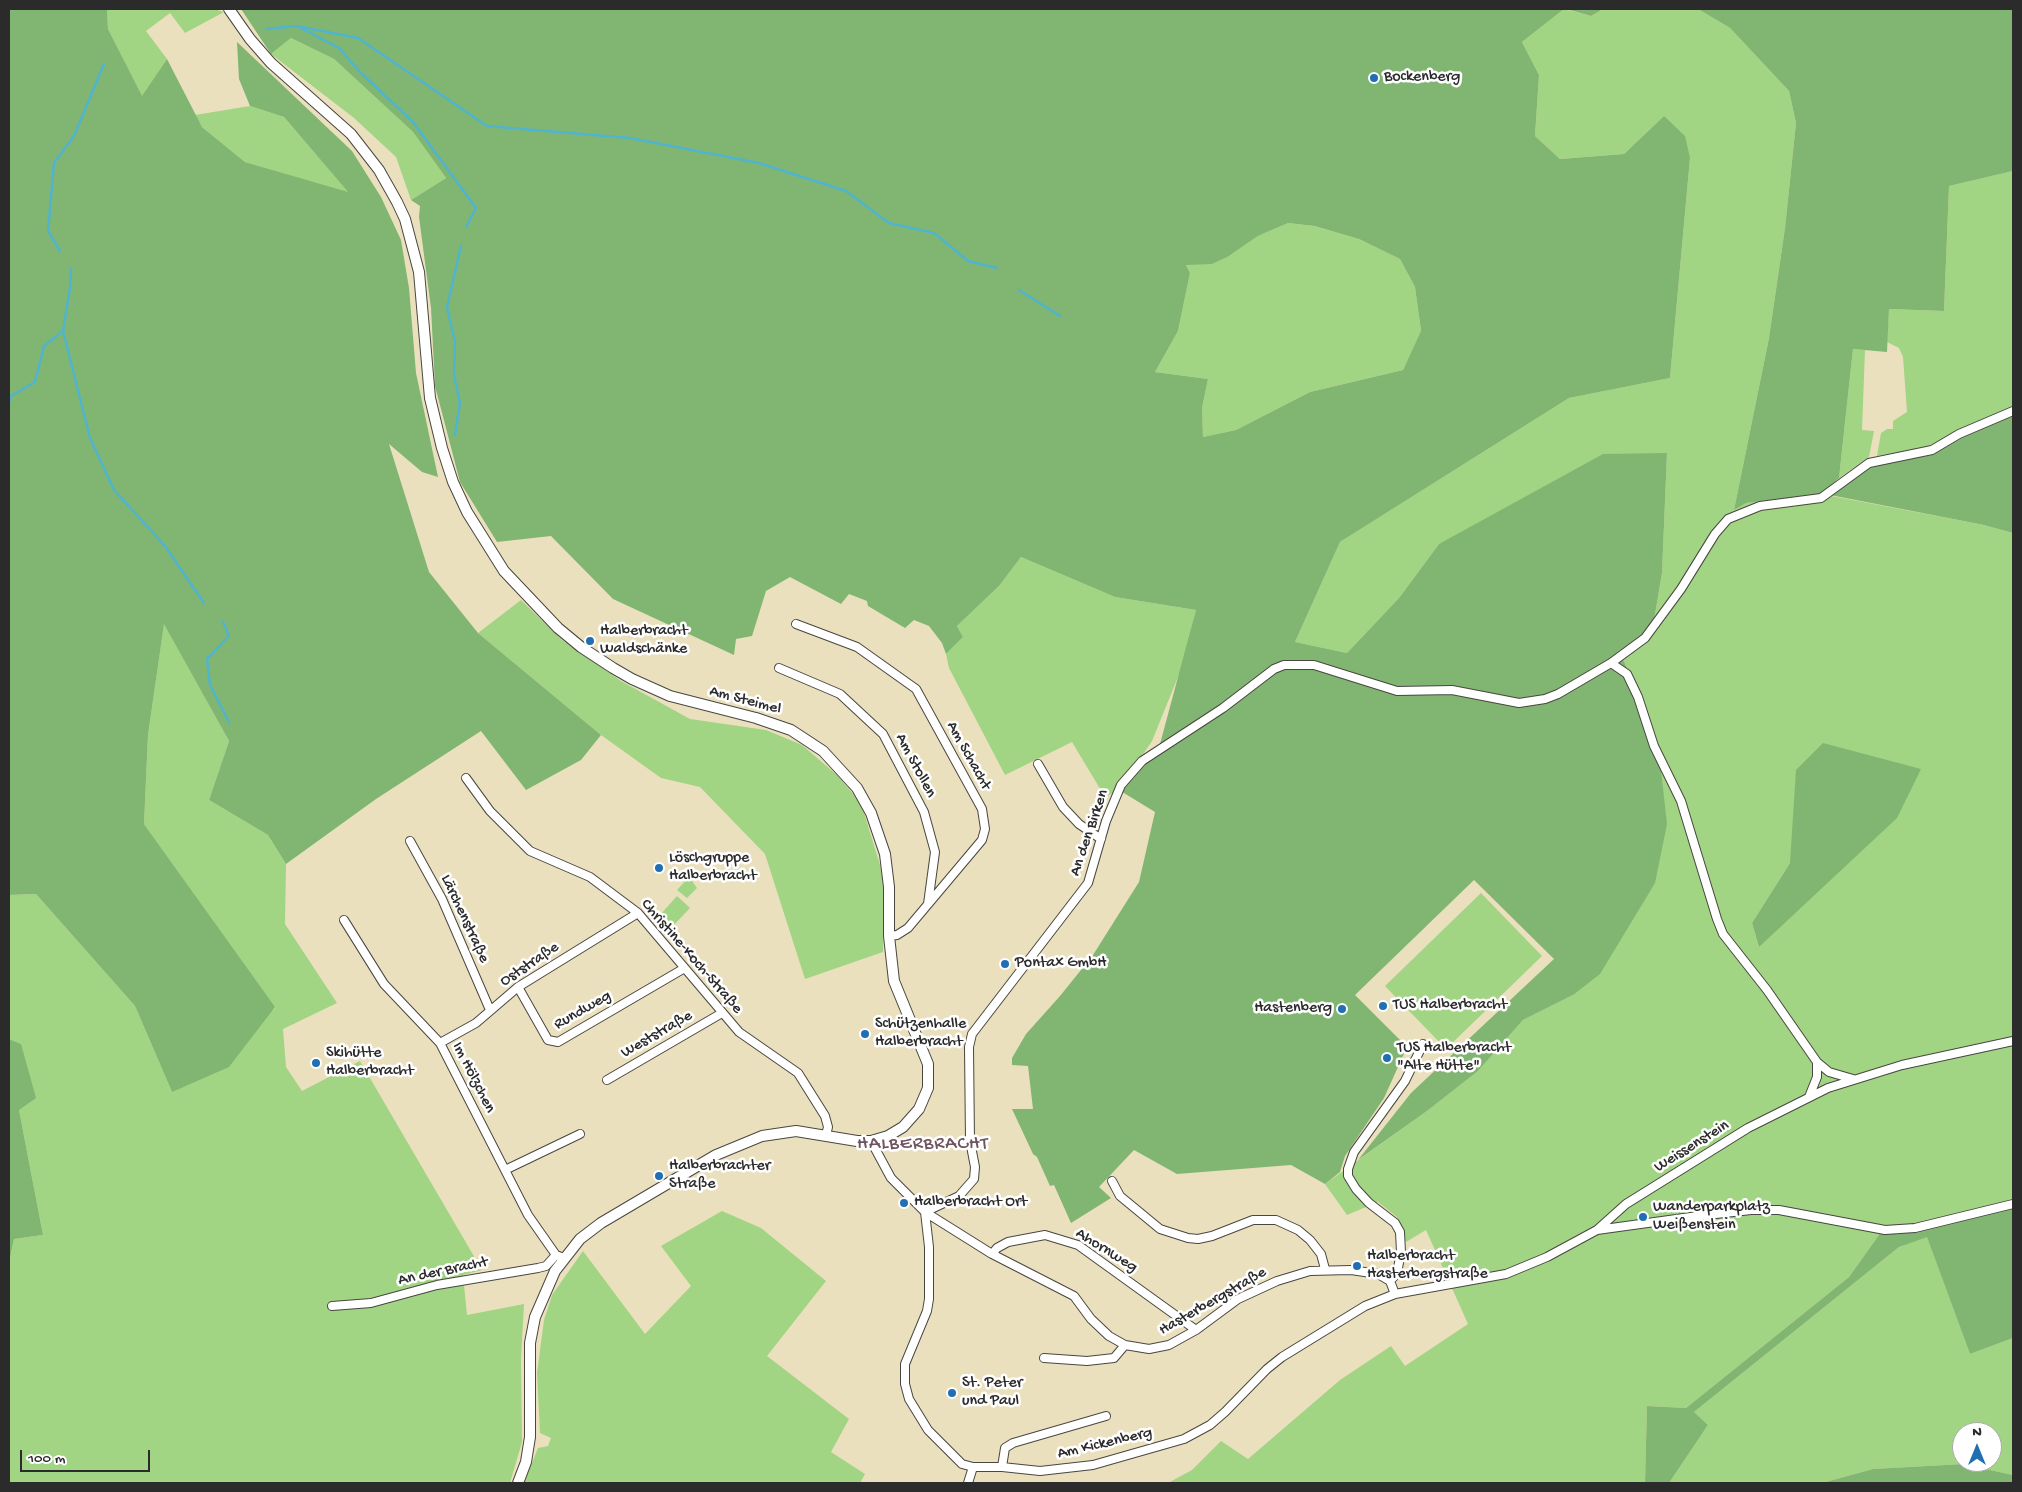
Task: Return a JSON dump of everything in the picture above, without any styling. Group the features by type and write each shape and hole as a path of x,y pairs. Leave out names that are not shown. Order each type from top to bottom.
{"main road":[{"name":"Am Steimel","path":"228,9 250,39 271,62 332,115 368,154 388,185 405,219 419,272 430,398 442,448 453,482 467,512 504,571 538,608 581,647 650,688 684,701 756,718 791,730 823,751 844,772 865,801 881,841 889,887 889,936 894,981 928,1064 928,1088 919,1110 911,1120 896,1132 871,1141"},
{"path":"518,1483 526,1462 530,1437 532,1330 548,1283 560,1257 601,1223 716,1156 750,1140 776,1132 796,1131 857,1141 871,1141"}],"street":[{"path":"1852,1079 1829,1072 1817,1062 1767,990 1723,934 1681,801 1654,746 1638,697 1627,674 1612,663 1645,638 1682,588 1715,534 1728,519 1760,506 1821,498 1868,463 1932,450 1966,431 2013,410"},
{"name":"Am Schacht","path":"796,624 857,647 916,689 982,809 986,829 982,840 904,932 889,936"},
{"name":"An den Birken","path":"925,1212 959,1196 974,1179 970,1123 969,1047 972,1034 1088,883 1121,785 1142,762 1223,708 1274,669 1284,665 1303,664 1323,667 1397,691 1452,690 1519,703 1545,699 1558,694 1612,663"},
{"name":"Am Stollen","path":"779,668 840,694 883,734 924,812 934,852 928,904"},
{"path":"1038,764 1063,807 1079,824 1101,840"},
{"name":"Christine-Koch-Straße","path":"466,778 490,811 530,851 590,877 638,913 683,969 739,1032 798,1073 825,1116 828,1126 826,1135"},
{"name":"Lärchenstraße","path":"410,842 442,899 490,1010"},
{"name":"Oststraße","path":"440,1043 476,1022 518,987 638,913"},
{"name":"Im Hölzchen","path":"344,920 384,984 440,1043 528,1215 560,1257"},
{"name":"Rundweg","path":"518,987 548,1040 558,1042 683,969"},
{"name":"Weststraße","path":"606,1080 722,1013"},
{"name":"Weissenstein","path":"1596,1230 1626,1204 1748,1128 1809,1097 1852,1079 1921,1061 2013,1041"},
{"path":"1395,1294 1390,1281 1397,1273 1401,1252 1400,1232 1395,1222 1369,1203 1356,1189 1348,1176 1348,1169 1354,1152 1405,1081 1423,1044"},
{"path":"1809,1097 1817,1077 1817,1062"},
{"path":"505,1170 580,1134"},
{"name":"Hasterbergstraße","path":"871,1141 891,1178 925,1212 992,1254 1074,1296 1091,1319 1109,1336 1125,1345 1142,1348 1163,1347 1196,1330 1238,1299 1294,1274 1325,1269 1378,1274 1390,1281"},
{"path":"1112,1181 1120,1196 1160,1229 1188,1238 1198,1239 1212,1236 1252,1220 1276,1220 1298,1230 1310,1240 1321,1254 1325,1269"},
{"path":"1596,1230 1751,1210 1779,1210 1885,1230 1915,1228 2013,1204"},
{"path":"925,1212 929,1247 929,1305 908,1355 905,1384 912,1406 928,1430 959,1462 973,1467 968,1483"},
{"name":"Am Kickenberg","path":"973,1467 1002,1467 1040,1471 1076,1468 1184,1439 1210,1425 1267,1369 1282,1357 1358,1310 1395,1294 1506,1274 1547,1257 1596,1230"},
{"name":"Ahornweg","path":"992,1254 997,1248 1008,1242 1045,1235 1078,1245 1196,1330"},
{"name":"An der Bracht","path":"332,1306 371,1303 436,1285 538,1268 546,1266 560,1257"},
{"path":"1044,1358 1088,1361 1114,1358 1125,1345"},
{"path":"1002,1467 1005,1448 1013,1443 1106,1416"}],"green space":[{"path":"9,9 107,9 108,29 142,96 167,59 202,127 245,162 348,192 284,117 250,106 239,79 237,42 352,151 381,197 401,240 409,288 416,373 438,477 422,472 389,444 429,572 478,633 601,735 581,760 526,790 481,731 376,799 286,864 268,835 209,800 229,741 164,624 148,735 144,824 275,1007 229,1067 172,1092 135,1006 36,894 9,895"},
{"path":"107,9 214,9 224,12 185,33 170,13 146,31 167,59 142,97 108,29"},
{"path":"241,9 1564,9 1522,42 1539,75 1535,136 1560,159 1624,154 1664,116 1685,136 1690,158 1670,378 1569,398 1340,542 1295,642 1347,653 1399,598 1439,544 1603,454 1667,453 1662,573 1654,620 1641,637 1619,651 1634,683 1634,697 1661,770 1667,824 1655,883 1600,974 1573,995 1523,1020 1478,1071 1427,1111 1358,1160 1411,1093 1554,959 1474,880 1355,995 1407,1047 1384,1098 1345,1156 1340,1172 1325,1184 1291,1165 1177,1174 1134,1150 1099,1187 1111,1198 1071,1223 1054,1185 1050,1186 1012,1109 1033,1109 1028,1066 1012,1065 1012,1058 1026,1034 1093,955 1139,882 1155,812 1119,790 1160,744 1196,610 1115,597 1021,557 999,586 957,626 963,637 946,654 942,643 929,626 914,620 905,628 868,606 867,601 849,594 841,604 790,577 766,591 752,636 736,639 734,655 613,599 551,536 497,542 460,482 435,386 431,308 419,217 420,206 411,200 446,178 413,132 334,59 291,38 271,54","holes":["1288,223 1314,226 1359,239 1400,259 1415,287 1421,331 1403,370 1310,392 1236,430 1203,437 1202,408 1208,379 1155,372 1178,331 1190,273 1186,265 1212,264 1229,256 1258,236"]},
{"path":"1564,9 1591,16 1603,9 1698,9 1730,28 1789,91 1796,123 1785,228 1769,338 1734,510 1745,503 1821,494 1984,525 2013,533 2013,1205 1916,1223 1886,1225 1849,1277 1686,1408 1647,1406 1645,1483 1168,1483 1192,1470 1221,1441 1248,1459 1340,1380 1391,1346 1405,1366 1468,1324 1426,1230 1406,1242 1397,1217 1378,1202 1347,1215 1325,1184 1427,1111 1478,1071 1523,1020 1573,995 1634,697 1634,683 1619,651 1641,637 1654,620 1662,573 1667,453 1439,544 1399,598 1347,653 1295,642 1340,542 1569,398 1670,378 1690,158 1664,116 1624,154 1560,159 1535,136 1539,75 1522,42","holes":["1790,863 1759,947 1752,923"]},
{"path":"1566,9 1603,9 1591,16"},
{"path":"1698,9 2013,9 2013,171 1949,186 1944,311 1889,309 1887,352 1853,349 1839,478 1821,494 1746,503 1734,510 1769,338 1785,228 1796,123 1789,91 1730,28"},
{"path":"291,38 334,59 413,132 446,178 411,200 396,157 354,118 271,54"},
{"path":"250,106 284,117 349,193 245,162 202,127 195,115"},
{"path":"2013,171 2013,409 1926,447 1877,456 1881,433 1887,429 1893,429 1893,421 1907,412 1903,357 1899,348 1887,342 1889,309 1944,311 1949,186"},
{"path":"1288,223 1313,226 1359,239 1400,259 1415,287 1421,332 1403,370 1310,392 1236,430 1203,437 1202,408 1208,379 1155,372 1178,331 1190,273 1186,265 1229,256 1258,236"},
{"path":"1853,349 1865,350 1862,430 1874,431 1869,457 1839,478"},
{"path":"2013,409 2013,533 1984,525 1830,495 1871,466 1932,455"},
{"path":"1021,557 1115,597 1196,610 1182,667 1152,741 1119,790 1105,797 1072,742 1005,775 949,668 946,654 963,637 957,626 999,586"},
{"path":"521,600 562,640 621,681 690,719 766,730 802,745 837,775 861,803 880,865 884,888 883,952 805,979 765,854 700,787 661,778 601,735 478,633"},
{"path":"164,623 229,741 209,800 268,835 286,864 285,924 337,1003 283,1029 286,1067 302,1091 360,1061 482,1270 463,1275 467,1315 524,1304 521,1359 522,1442 510,1483 9,1483 9,1263 14,1239 43,1235 19,1110 21,1044 9,1039 9,895 36,894 135,1006 172,1092 275,1008 144,824 148,735"},
{"path":"1823,743 1921,769 1897,818 1759,947 1752,923 1790,863 1796,770"},
{"path":"689,877 697,888 687,898 677,890"},
{"path":"1481,893 1542,956 1446,1049 1385,986"},
{"path":"677,896 690,908 672,927 660,915"},
{"path":"9,1039 21,1044 36,1098 19,1110 43,1235 14,1239 9,1263"},
{"path":"2013,1205 2013,1338 1970,1354 1927,1237 1899,1247 1694,1412 1708,1425 1669,1483 1645,1483 1647,1406 1686,1408 1849,1277 1886,1225 1916,1223"},
{"path":"722,1211 761,1228 826,1281 767,1356 849,1419 831,1452 865,1474 860,1483 524,1483 538,1448 548,1446 551,1438 540,1433 537,1373 544,1320 552,1295 583,1251 645,1334 691,1286 661,1246"},
{"path":"1927,1236 1970,1354 2013,1338 2013,1475 1999,1472 2002,1472 2002,1422 1952,1422 1952,1465 1873,1469 1822,1483 1669,1483 1708,1425 1694,1412 1899,1247"},
{"path":"1952,1465 1952,1472 1999,1472 2013,1475 2013,1483 1822,1483 1873,1469"}],"waterway":[{"path":"266,29 297,26 358,38 487,126 630,138 759,163 846,191 889,223 934,233 968,261 997,268"},
{"path":"301,28 339,48 360,72 413,122 476,208 466,227"},
{"path":"60,251 48,231 54,163 74,136 104,64"},
{"path":"455,435 460,403 454,375 455,342 447,307 461,246"},
{"path":"71,269 63,331 90,438 114,490 165,546 204,603"},
{"path":"1019,290 1060,316"},
{"path":"9,402 11,396 35,382 44,346 63,331"},
{"path":"223,622 229,636 207,659 210,685 229,722"}],"place":[{"name":"Bockenberg","path":"1374,78"},
{"name":"Halberbracht Waldschänke","path":"590,641"},
{"name":"Löschgruppe Halberbracht","path":"659,868"},
{"name":"Pontax GmbH","path":"1005,964"},
{"name":"TUS Halberbracht","path":"1383,1006"},
{"name":"Hastenberg","path":"1342,1009"},
{"name":"Schützenhalle Halberbracht","path":"865,1034"},
{"name":"TUS Halberbracht \"Alte Hütte\"","path":"1387,1058"},
{"name":"Skihütte Halberbracht","path":"316,1063"},
{"name":"Halberbrachter Straße","path":"659,1176"},
{"name":"Halberbracht Ort","path":"904,1203"},
{"name":"Wanderparkplatz Weißenstein","path":"1643,1217"},
{"name":"Halberbracht Hasterbergstraße","path":"1357,1266"},
{"name":"St. Peter und Paul","path":"952,1393"}],"district":[{"name":"HALBERBRACHT","path":"923,1145"}]}
